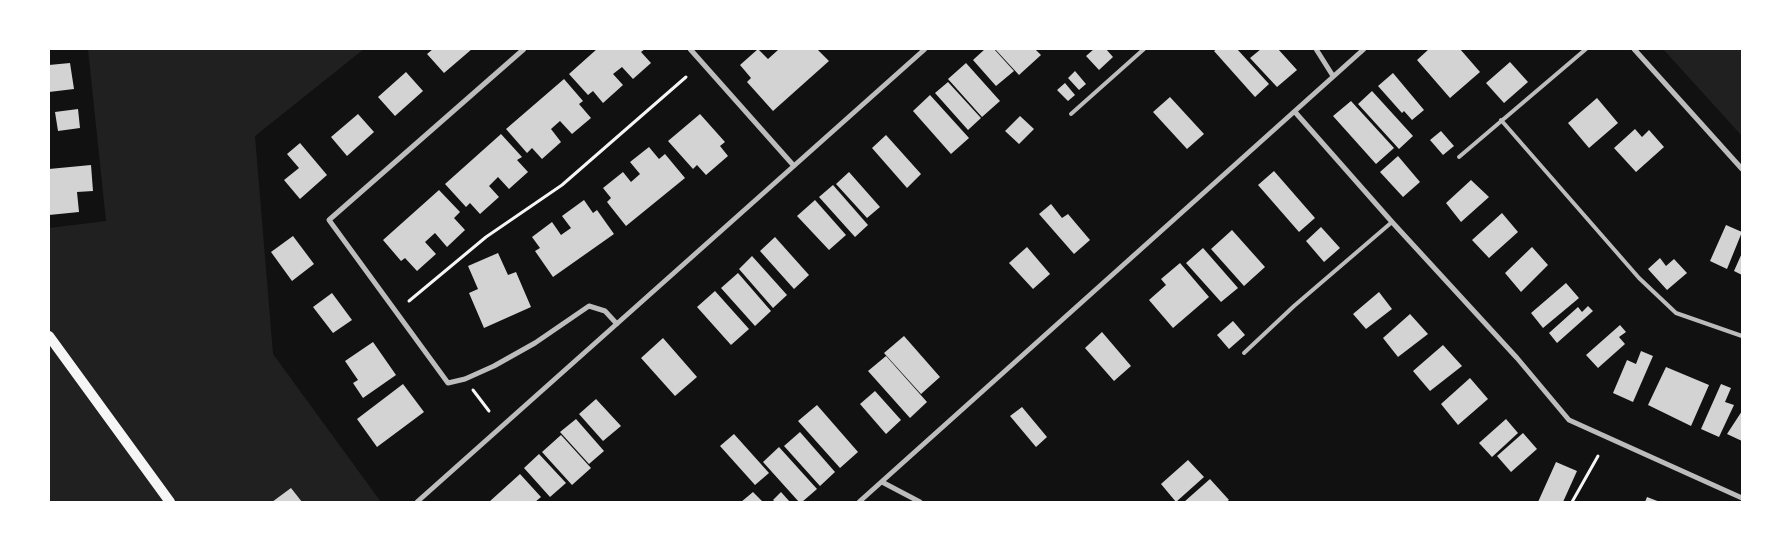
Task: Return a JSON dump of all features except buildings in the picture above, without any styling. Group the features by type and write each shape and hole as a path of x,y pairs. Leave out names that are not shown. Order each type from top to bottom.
{"main road":[{"path":"49,336 170,502"}],"street":[{"path":"524,49 330,220 448,383 465,379 494,366 535,343 589,306 605,310 617,324"},
{"path":"690,49 794,166"},
{"path":"417,502 925,49"},
{"path":"1316,49 1333,76"},
{"path":"859,502 1364,49"},
{"path":"1634,49 1742,169"},
{"path":"1295,112 1392,222 1518,358 1569,420 1742,498"},
{"path":"882,482 920,502"}],"lane":[{"path":"1071,114 1144,49"},
{"path":"1459,157 1586,49"},
{"path":"1501,120 1639,278 1676,312 1742,336"},
{"path":"1244,353 1294,306 1392,222"}],"path":[{"path":"409,302 486,237 562,185 686,77"},
{"path":"469,385 489,411"},
{"path":"1572,502 1598,456"}],"shaded area":[{"path":"88,49 364,49 255,136 273,354 381,502 49,502 49,228 106,221"},
{"path":"1663,49 1742,49 1742,136"}]}
